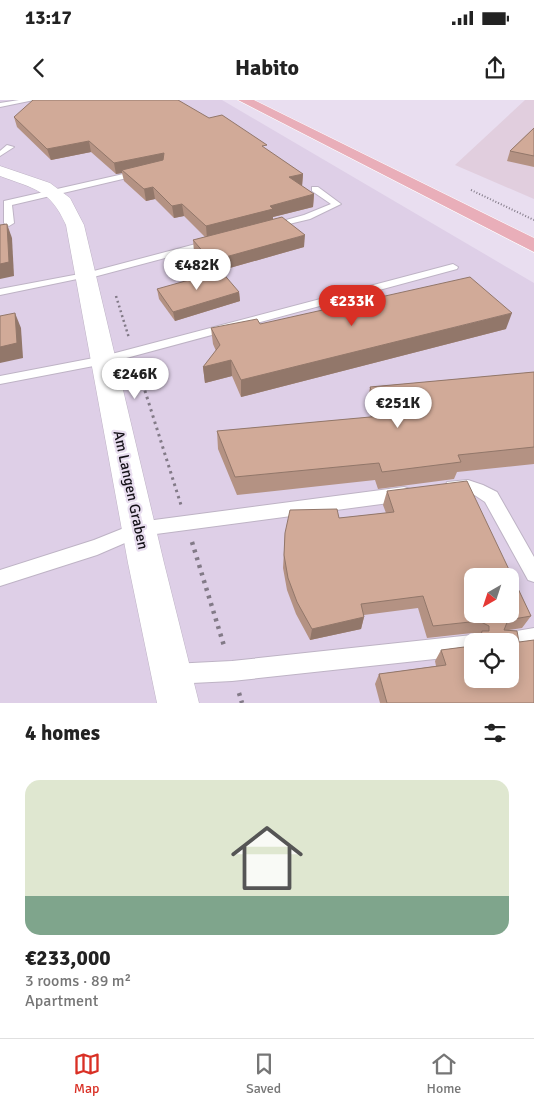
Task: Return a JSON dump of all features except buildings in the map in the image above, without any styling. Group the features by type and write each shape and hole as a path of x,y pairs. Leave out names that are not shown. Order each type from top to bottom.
{"main road":[{"path":"244,100 534,246"},
{"path":"268,100 534,229"}],"street":[{"name":"Am Langen Graben","path":"5,159 16,176 52,193 64,202 76,225 94,273 104,360 178,703"}],"lane":[{"path":"0,105 31,100"},
{"path":"0,154 5,159"},
{"path":"9,223 7,203 152,170"},
{"path":"262,229 307,216 337,204 315,189"},
{"path":"0,292 94,273 217,242"},
{"path":"0,380 104,360 453,267"},
{"path":"435,490 464,486 480,490 491,497 534,574"},
{"path":"0,578 97,547 139,529 416,492"},
{"path":"519,640 534,638"},
{"path":"172,674 232,671 464,646"}],"path":[{"path":"94,273 133,352 242,703"}],"shaded area":[{"path":"0,100 222,100 534,283 534,703 0,703"},
{"path":"525,100 534,100 534,199 455,165"}]}
